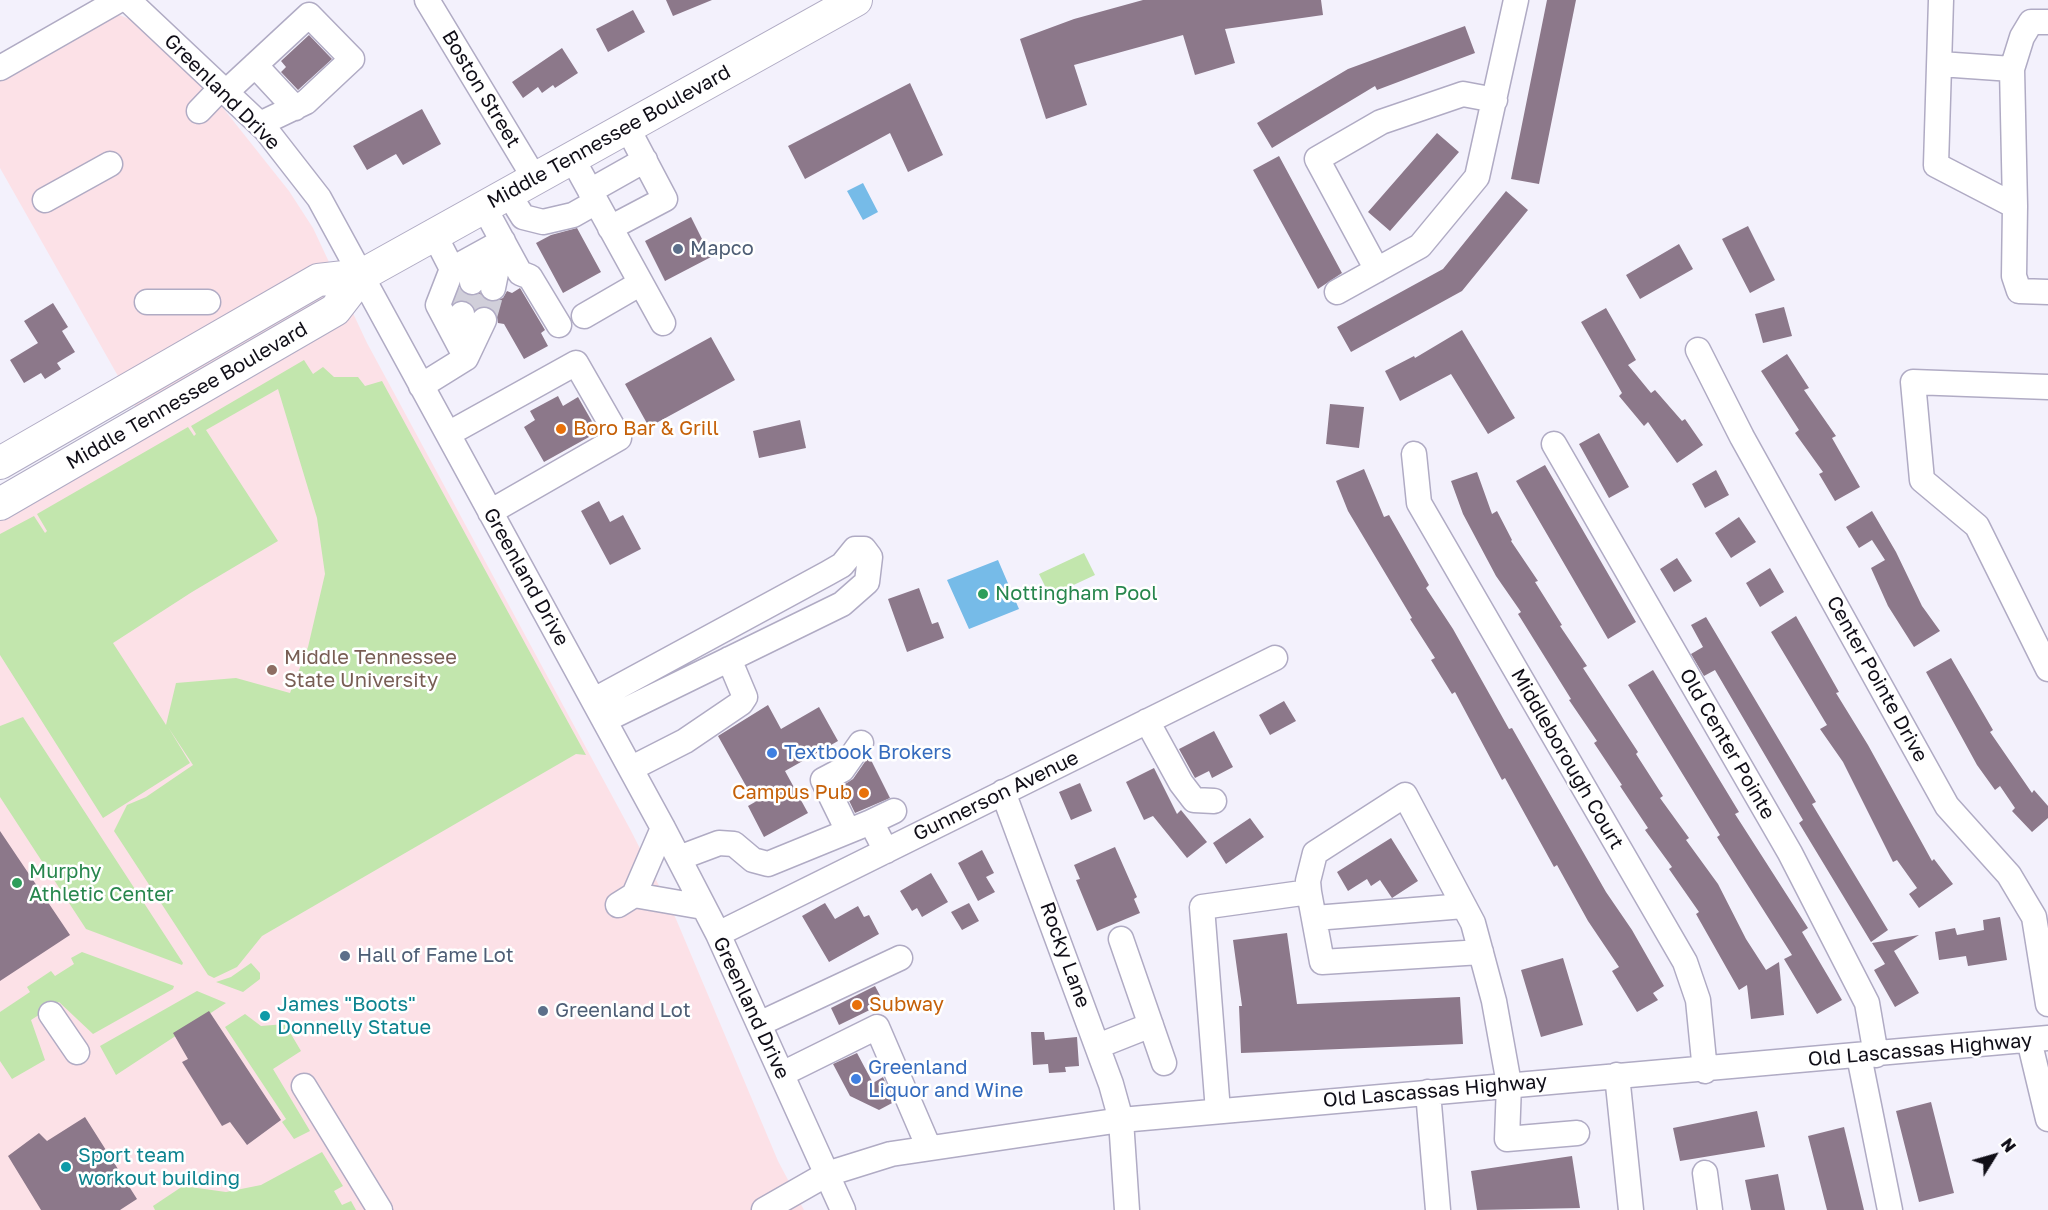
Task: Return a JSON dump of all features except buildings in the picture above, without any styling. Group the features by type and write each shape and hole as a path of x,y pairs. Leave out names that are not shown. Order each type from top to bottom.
{"main road":[{"name":"Middle Tennessee Boulevard","path":"0,463 318,280 362,274 856,0"},
{"name":"Middle Tennessee Boulevard","path":"0,504 335,310 362,274"}],"street":[{"path":"0,69 119,0"},
{"name":"Greenland Drive","path":"128,0 260,124 319,198 632,768 704,906 843,1210"},
{"name":"Boston Street","path":"427,0 509,193"},
{"path":"1337,292 1420,246 1477,177 1516,0"},
{"path":"1941,0 1936,165 2015,206"},
{"path":"200,111 255,65 309,15 352,59 306,102 260,124"},
{"path":"2048,22 2031,22 2022,37 2012,69 2014,276 2019,291 2048,292"},
{"path":"1940,64 2012,69"},
{"path":"255,65 295,108"},
{"path":"1377,270 1317,159 1381,122 1463,94 1495,100"},
{"path":"610,228 665,199 627,127"},
{"path":"572,158 663,323"},
{"path":"509,193 524,217 543,222 573,215 593,197 645,160"},
{"path":"45,200 110,164"},
{"path":"482,285 503,241 509,193"},
{"path":"434,234 452,268"},
{"path":"466,358 438,305 452,268 503,241"},
{"path":"503,241 520,273 530,277 559,325"},
{"path":"584,316 641,283"},
{"path":"147,302 203,296 236,327"},
{"path":"421,386 466,358 473,317"},
{"name":"Center Pointe Drive","path":"1698,350 1743,437 1947,806 2009,875 2034,917 2048,1004"},
{"path":"448,435 576,363 619,438 490,512"},
{"path":"2048,387 1913,382 1922,480 1977,526 2048,669"},
{"name":"Old Center Pointe","path":"1554,444 1790,853 1867,1003 1867,1055 1890,1210"},
{"name":"Middleborough Court","path":"1414,454 1419,503 1685,962 1698,1000 1705,1071"},
{"path":"855,549 864,549 870,558 867,582 842,604 729,659 599,710 842,565 855,549"},
{"name":"Gunnerson Avenue","path":"718,934 1275,658"},
{"path":"632,768 685,741 741,703 745,697 729,659"},
{"path":"1147,721 1181,783 1194,800 1214,801"},
{"path":"848,831 823,780 842,770 861,743"},
{"name":"Rocky Lane","path":"1004,792 1098,1046 1121,1120 1126,1210"},
{"path":"1481,952 1322,962 1308,881 1315,853 1405,795 1473,923 1481,952 1494,1001 1509,1084 1507,1139 1577,1133"},
{"path":"678,858 719,843 734,844 762,864 782,860 894,811"},
{"path":"871,822 885,851"},
{"path":"663,828 626,900 704,906"},
{"path":"820,843 837,875"},
{"path":"1218,1111 1202,907 1309,892"},
{"path":"1315,918 1464,906"},
{"path":"1121,939 1164,1063"},
{"path":"759,1024 900,958"},
{"path":"51,1014 76,1052"},
{"path":"1098,1046 1151,1025"},
{"path":"782,1074 877,1027 929,1148"},
{"path":"2038,1039 2048,1119"},
{"name":"Old Lascassas Highway","path":"764,1210 827,1174 891,1154 1121,1120 1509,1084 1617,1075 1705,1071 2038,1039"},
{"path":"1617,1075 1631,1210"},
{"path":"304,1086 381,1210"},
{"path":"1428,1092 1438,1210"},
{"path":"1705,1173 1710,1210"}],"shaded area":[{"name":"Middle Tennessee State University","path":"114,13 132,20 223,108 289,191 313,228 367,343 630,829 676,919 778,1161 804,1210 0,1210 0,510 148,429 0,168 0,79"}],"green space":[{"path":"304,360 313,374 323,367 334,377 358,377 365,386 382,381 586,755 576,754 262,936 237,967 214,978 208,975 114,831 127,805 146,797 193,765 168,727 190,763 103,818 0,655 0,534 34,516 45,533 47,531 37,514 188,427 194,436 196,434 191,426","holes":["278,389 317,518 325,574 308,647 290,693 236,678 176,683 166,725 113,643 192,592 278,541 206,430"]},
{"path":"1084,553 1095,575 1050,596 1039,574"},
{"path":"23,717 183,963 182,965 86,929 0,797 0,726"},
{"path":"82,952 174,986 173,989 93,1034 59,1002 31,1020 45,1060 12,1079 0,1061 0,1012 30,992 27,987 51,971 55,976 74,964 71,958"},
{"path":"251,963 260,973 260,979 243,992 216,982 231,977"},
{"path":"197,991 226,1003 116,1075 100,1046"},
{"path":"245,1014 261,1026 285,1024 301,1051 273,1069 310,1131 294,1139 282,1122 286,1119 225,1027"},
{"path":"322,1152 343,1186 334,1191 342,1205 351,1201 356,1210 155,1210 153,1206 183,1186 226,1192 261,1185"}],"water":[{"path":"863,183 878,212 863,220 847,191"},
{"name":"Nottingham Pool","path":"998,560 1019,609 969,629 947,580"}],"tunnel":[{"path":"462,314 472,282"},
{"path":"484,320 493,288"}],"place":[{"name":"Mapco","path":"678,249"},
{"name":"Boro Bar & Grill","path":"561,429"},
{"name":"Nottingham Pool","path":"983,594"},
{"name":"Middle Tennessee State University","path":"272,670"},
{"name":"Textbook Brokers","path":"772,753"},
{"name":"Campus Pub","path":"864,793"},
{"name":"Murphy Athletic Center","path":"17,883"},
{"name":"Hall of Fame Lot","path":"345,956"},
{"name":"Subway","path":"857,1005"},
{"name":"Greenland Lot","path":"543,1011"},
{"name":"James \"Boots\" Donnelly Statue","path":"265,1016"},
{"name":"Greenland Liquor and Wine","path":"856,1079"},
{"name":"Sport team workout building","path":"66,1167"}]}
